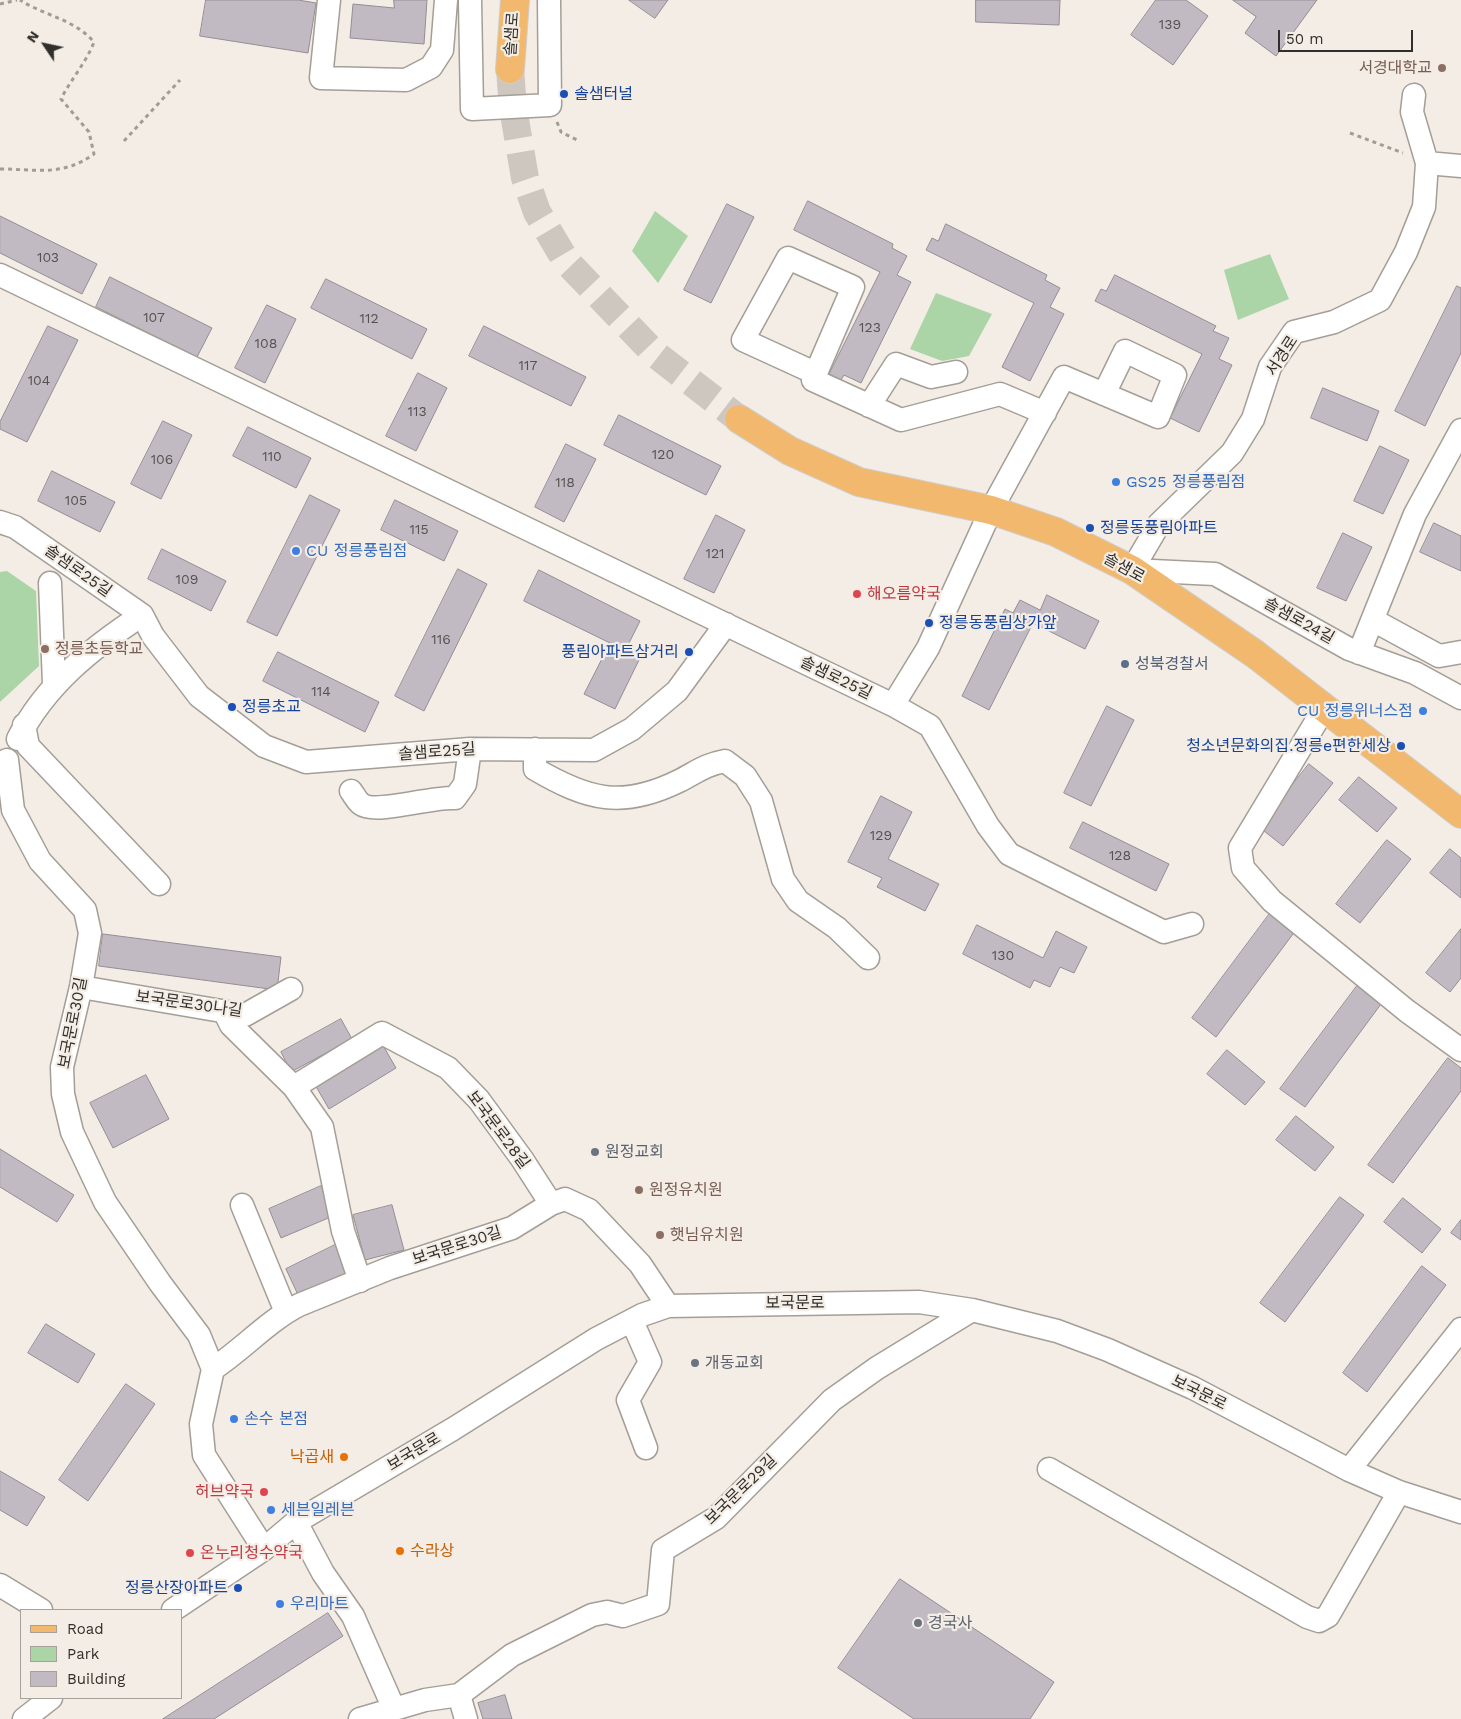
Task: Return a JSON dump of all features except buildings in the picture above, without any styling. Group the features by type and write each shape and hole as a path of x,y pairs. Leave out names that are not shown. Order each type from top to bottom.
{"main road":[{"name":"솔샘로","path":"510,69 515,0"},
{"name":"솔샘로","path":"739,419 790,451 859,482 991,510 1056,532 1132,570 1255,654 1461,814"}],"street":[{"path":"329,0 321,78 406,80 431,67 442,50 446,0"},
{"path":"470,0 472,109 550,105 549,0"},
{"name":"서경로","path":"1132,570 1159,524 1232,453 1253,419 1270,367 1294,332 1334,322 1380,300 1406,252 1424,207 1427,163 1412,112 1414,95"},
{"path":"1427,163 1461,166"},
{"path":"815,374 743,340 788,258 853,287 813,380 901,420 1000,394 1045,413"},
{"path":"0,275 726,624"},
{"path":"869,406 896,364 931,377 956,372"},
{"name":"솔샘로25길","path":"893,705 928,648 991,510 1064,378 1104,394"},
{"path":"1359,653 1415,514 1461,430"},
{"name":"솔샘로25길","path":"0,522 15,527 142,615 153,636 199,696 264,746 306,762 470,749 594,750 632,729 677,691 726,624 893,705 930,726 988,826 1009,854 1164,932 1192,924"},
{"name":"솔샘로24길","path":"1132,570 1215,574 1359,653 1415,673 1461,698"},
{"path":"50,583 54,684"},
{"path":"4,762 24,725 54,684 109,637 142,615"},
{"path":"1373,620 1439,656 1461,652"},
{"path":"1325,707 1240,848 1242,868 1272,901 1407,1010 1461,1050"},
{"path":"24,725 28,746 158,884"},
{"path":"351,791 361,804 379,808 440,797 455,798 465,784 470,749"},
{"path":"535,749 535,769 558,782 591,796 633,798 679,781 705,765 725,761 745,776 761,801 783,879 798,901 836,928 868,958"},
{"name":"보국문로30길","path":"4,762 13,810 40,861 85,910 90,933 81,987 62,1067 63,1094 72,1132 105,1202 160,1283 198,1334 213,1369 236,1354 286,1312 360,1281 456,1245 512,1228 551,1204"},
{"name":"보국문로30나길","path":"81,987 245,1015 291,988"},
{"path":"224,1011 231,1025 294,1087 322,1128 343,1231 360,1281"},
{"name":"보국문로28길","path":"294,1087 382,1034 395,1039 448,1068 484,1108 522,1159 551,1204"},
{"path":"551,1204 565,1199 589,1210 640,1264 668,1306"},
{"path":"242,1205 286,1312"},
{"name":"보국문로","path":"174,1609 264,1549 296,1522 453,1429 596,1339 668,1306 920,1302 972,1310 1057,1331 1108,1350 1193,1388 1349,1470 1399,1492 1461,1512"},
{"name":"보국문로29길","path":"360,1719 425,1700 459,1695 512,1655 592,1614 607,1612 623,1616 658,1604 663,1550 716,1518 832,1400 877,1368 972,1310"},
{"path":"632,1321 650,1362 628,1400 646,1448"},
{"path":"1349,1470 1461,1329"},
{"path":"213,1369 201,1424 204,1455 264,1549"},
{"path":"1049,1469 1307,1617 1319,1621 1328,1616 1399,1492"},
{"path":"296,1522 323,1572 354,1616 394,1709"},
{"path":"0,1585 39,1609"},
{"path":"459,1695 466,1719"},
{"path":"24,1719 51,1699"}],"path":[{"path":"0,4 19,0 84,31 94,42 87,60 68,84 61,99 89,132 94,154 84,161 50,172 0,169"},
{"path":"124,141 180,80"},
{"path":"550,105 560,132 577,140"},
{"path":"1350,133 1427,163"}],"green space":[{"path":"655,211 688,236 658,283 632,251"},
{"path":"1270,254 1289,299 1238,320 1224,270"},
{"path":"936,293 992,314 969,356 942,361 910,349"},
{"path":"7,571 36,591 39,666 0,702 0,572"}],"tunnel":[{"path":"510,69 513,108 525,178 537,212 566,261 655,354 739,419"}],"place":[{"name":"서경대학교","path":"1442,68"},
{"name":"솔샘터널","path":"564,94"},
{"name":"GS25 정릉풍림점","path":"1116,482"},
{"name":"정릉동풍림아파트","path":"1090,528"},
{"name":"CU 정릉풍림점","path":"296,551"},
{"name":"해오름약국","path":"857,594"},
{"name":"정릉동풍림상가앞","path":"929,623"},
{"name":"정릉초등학교","path":"45,649"},
{"name":"풍림아파트삼거리","path":"689,652"},
{"name":"성북경찰서","path":"1125,664"},
{"name":"정릉초교","path":"232,707"},
{"name":"CU 정릉위너스점","path":"1423,711"},
{"name":"청소년문화의집.정릉e편한세상","path":"1401,746"},
{"name":"원정교회","path":"595,1152"},
{"name":"원정유치원","path":"639,1190"},
{"name":"햇님유치원","path":"660,1235"},
{"name":"개동교회","path":"695,1363"},
{"name":"손수 본점","path":"234,1419"},
{"name":"낙곱새","path":"344,1457"},
{"name":"허브약국","path":"264,1492"},
{"name":"세븐일레븐","path":"271,1510"},
{"name":"수라상","path":"400,1551"},
{"name":"온누리청수약국","path":"190,1553"},
{"name":"정릉산장아파트","path":"238,1588"},
{"name":"우리마트","path":"280,1604"},
{"name":"경국사","path":"918,1623"}]}
